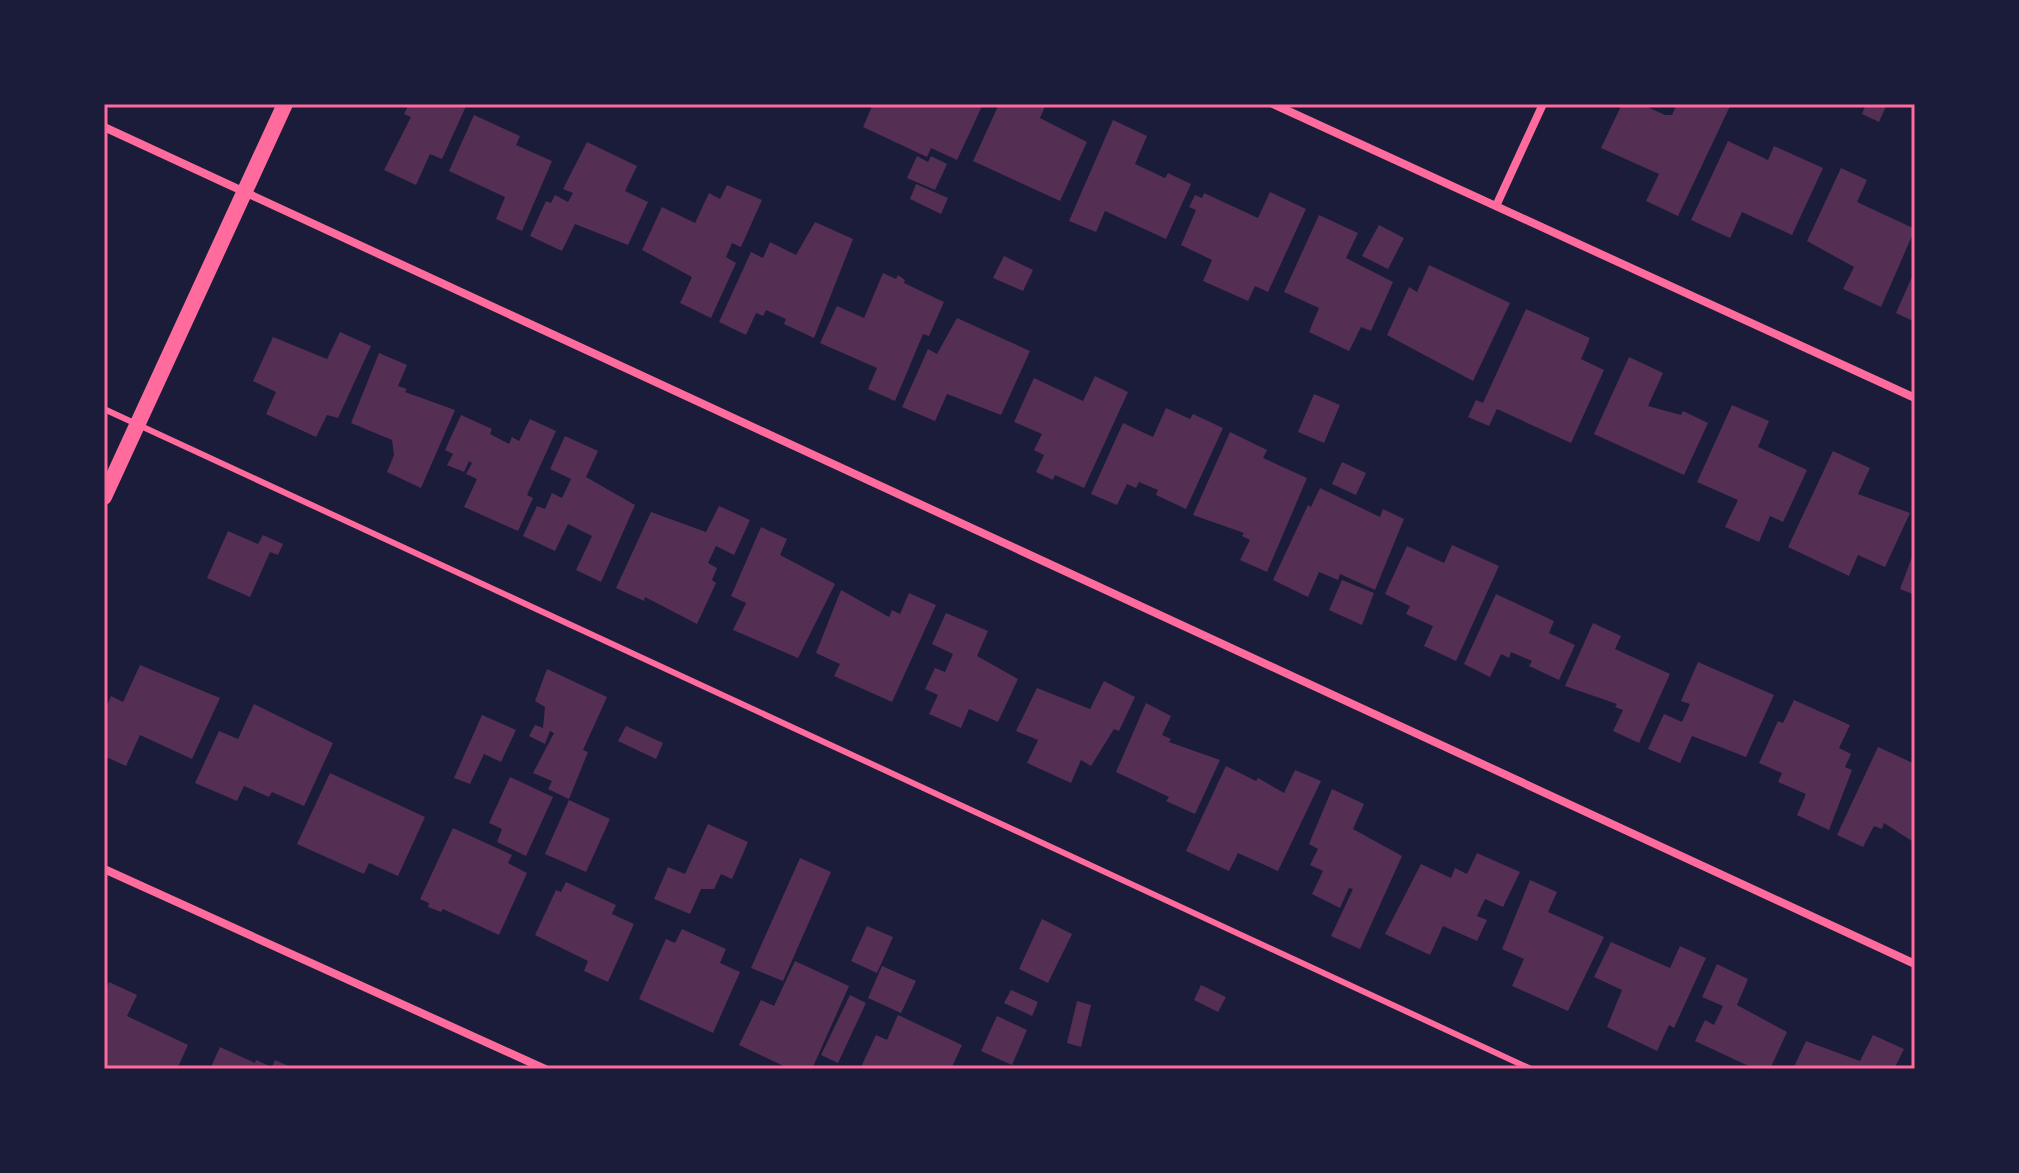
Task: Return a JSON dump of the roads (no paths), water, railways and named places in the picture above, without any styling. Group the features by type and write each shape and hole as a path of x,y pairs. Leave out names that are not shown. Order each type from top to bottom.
{"main road":[{"path":"104,497 285,104"}],"street":[{"path":"1273,104 1915,398"},
{"path":"1496,206 1543,104"},
{"path":"104,127 1915,964"},
{"path":"104,869 545,1069"}],"lane":[{"path":"104,409 1531,1069"}]}
